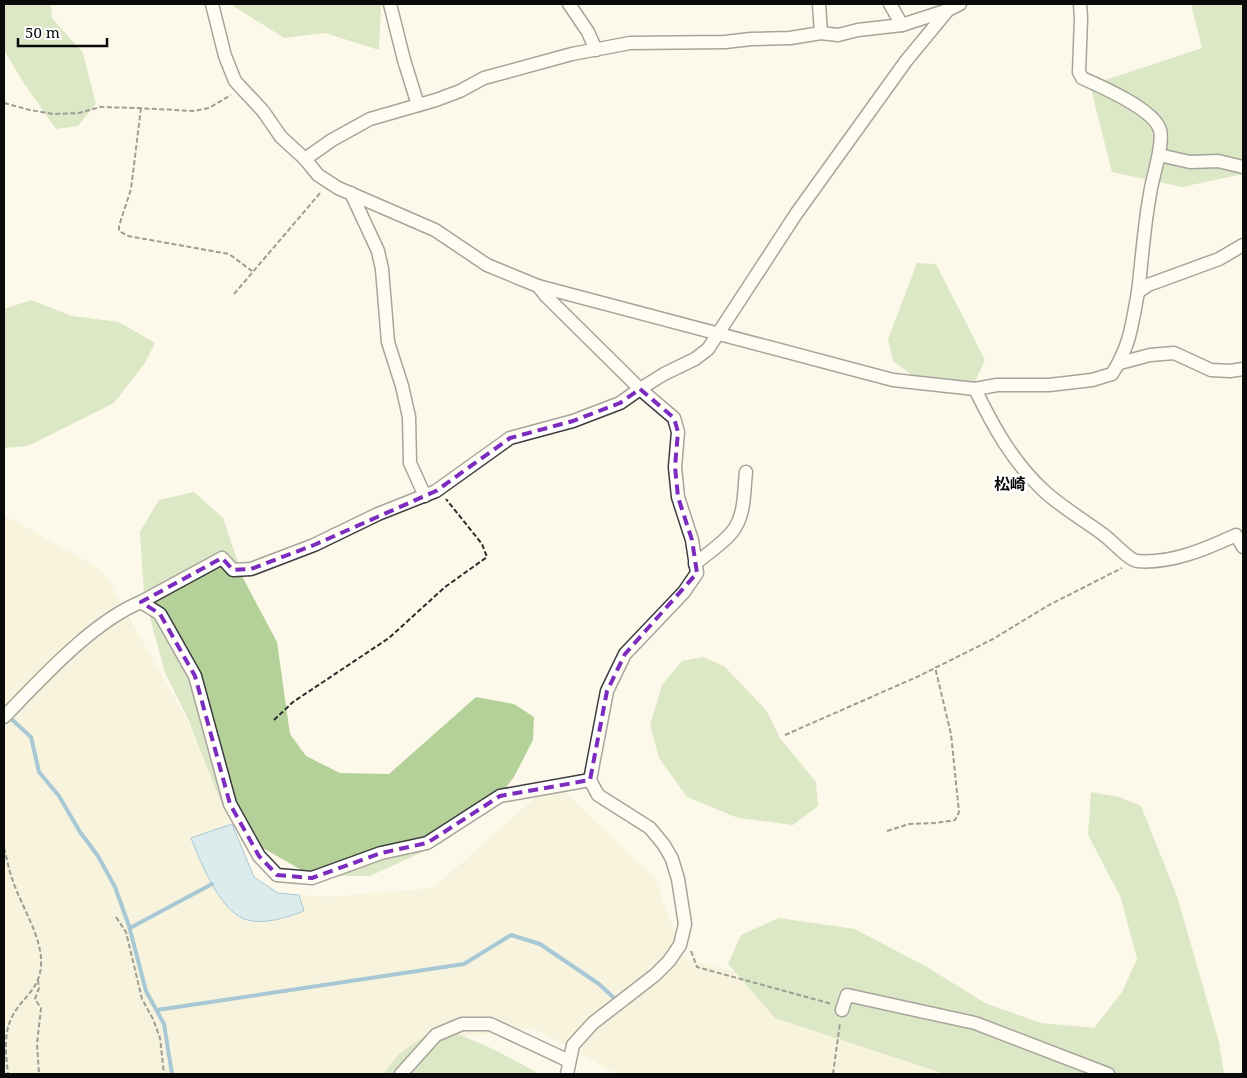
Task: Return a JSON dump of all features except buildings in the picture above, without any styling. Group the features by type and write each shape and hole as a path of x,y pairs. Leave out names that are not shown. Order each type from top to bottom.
{"street":[{"path":"212,4 225,56 235,81 263,111 281,137 305,159 318,175 351,193 435,230 487,265 538,286 893,380 976,389 997,385 1049,385 1092,380 1112,374 1120,363 1130,340 1150,193 1159,155 1160,130 1151,116 1112,91 1082,78 1079,72 1080,4"},
{"path":"390,4 404,60 418,104"},
{"path":"569,4 588,32 596,50"},
{"path":"819,4 821,33"},
{"path":"890,4 902,25"},
{"path":"305,159 332,140 370,119 436,100 460,91 484,78 572,54 630,43 725,42 751,38 790,38 821,33 838,35 858,30 902,25 954,7"},
{"path":"4,717 82,640 106,621 222,558 233,570 251,569 314,545 378,514 438,489 510,438 573,422 620,403 664,374 695,359 708,349 720,334 796,214 906,61 954,7"},
{"path":"1159,155 1190,162 1218,161 1243,167"},
{"path":"351,193 378,252 382,269 388,342 410,417 410,463 425,496"},
{"path":"1138,292 1148,285 1219,258 1243,245"},
{"path":"538,286 640,389 674,418 678,432 675,467 678,497 692,540 697,573 684,592 625,654 608,690 590,780 598,795 650,828 664,845 672,859 678,879 685,924 680,945 669,961 654,975 593,1022 573,1044 566,1074"},
{"path":"1120,363 1150,355 1174,353 1211,370 1230,371 1243,369"},
{"path":"976,389 994,427 1018,464 1044,491 1106,536 1134,560 1160,561 1205,550 1240,533 1243,547"},
{"path":"695,564 736,527 740,515 746,472"},
{"path":"141,602 160,614 195,676 230,804 259,856 277,875 312,878 381,852 427,843 500,796 590,780"},
{"path":"842,1010 847,995 975,1023 1108,1074"},
{"path":"401,1074 436,1035 462,1024 490,1024 570,1061"}],"path":[{"path":"4,102 30,110 53,114 79,113 100,107 194,111 209,108 242,88"},
{"path":"141,108 131,189 119,231 128,236 229,254 252,271"},
{"path":"234,294 330,182"},
{"path":"274,720 292,702 389,638 445,587 487,556 482,544 438,489"},
{"path":"786,735 993,639 1049,605 1134,560"},
{"path":"887,831 909,824 955,820 959,812 952,734 935,667"},
{"path":"4,848 12,881 40,947 42,964 38,980 31,993 12,1017 7,1030 8,1074"},
{"path":"116,917 126,932 142,999 153,1019 160,1038 164,1074"},
{"path":"683,932 697,967 832,1003 842,1010 833,1074"},
{"path":"38,980 39,988 35,1000 41,1008 37,1044 40,1074"}],"highlighted area":[{"path":"640,389 674,418 678,432 675,467 678,497 692,540 697,573 625,654 607,691 590,780 500,796 427,843 381,853 312,878 277,875 259,856 230,804 195,676 160,614 141,602 222,558 233,570 251,569 314,545 436,491 510,438 573,421 620,403"}],"shaded area":[{"path":"4,515 103,571 189,724 254,877 278,893 326,897 433,888 554,781 655,879 684,958 1042,1056 1095,1074 617,1074 534,1028 440,1040 412,1074 4,1074"}],"green space":[{"path":"4,4 51,4 52,18 83,53 96,104 78,126 56,129 23,82 4,50"},
{"path":"230,4 381,4 379,50 325,33 284,38"},
{"path":"1191,4 1243,4 1243,174 1182,187 1112,172 1090,85 1202,48"},
{"path":"917,263 936,264 985,360 972,388 933,391 893,361 888,339"},
{"path":"31,300 72,316 119,322 155,343 145,363 114,403 28,446 4,448 4,309"},
{"path":"194,492 223,518 244,580 277,642 290,734 306,756 340,773 389,774 476,697 514,704 534,717 533,740 514,777 491,807 442,843 370,876 312,876 247,839 220,800 188,719 165,673 144,595 140,532 159,500"},
{"path":"703,657 724,666 766,710 780,738 816,782 818,806 793,825 738,818 687,797 659,758 650,725 662,685 682,661"},
{"path":"1091,792 1119,797 1141,806 1177,896 1219,1042 1224,1074 945,1074 775,1018 728,964 741,935 779,918 855,929 927,967 985,1003 1041,1023 1094,1028 1122,992 1137,959 1121,898 1088,835"},
{"path":"439,1026 493,1049 540,1074 383,1074 399,1054"}],"water":[{"path":"232,824 254,877 278,893 299,895 304,911 281,919 255,921 240,917 224,903 211,882 191,838"}],"waterway":[{"path":"8,716 31,737 39,772 59,796 80,832 98,856 115,887 129,926 146,991 164,1024 172,1074"},
{"path":"130,928 212,884"},
{"path":"157,1010 464,964 511,935 540,944 599,984 614,998"}],"district":[{"name":"松崎","path":"1010,484"}]}
